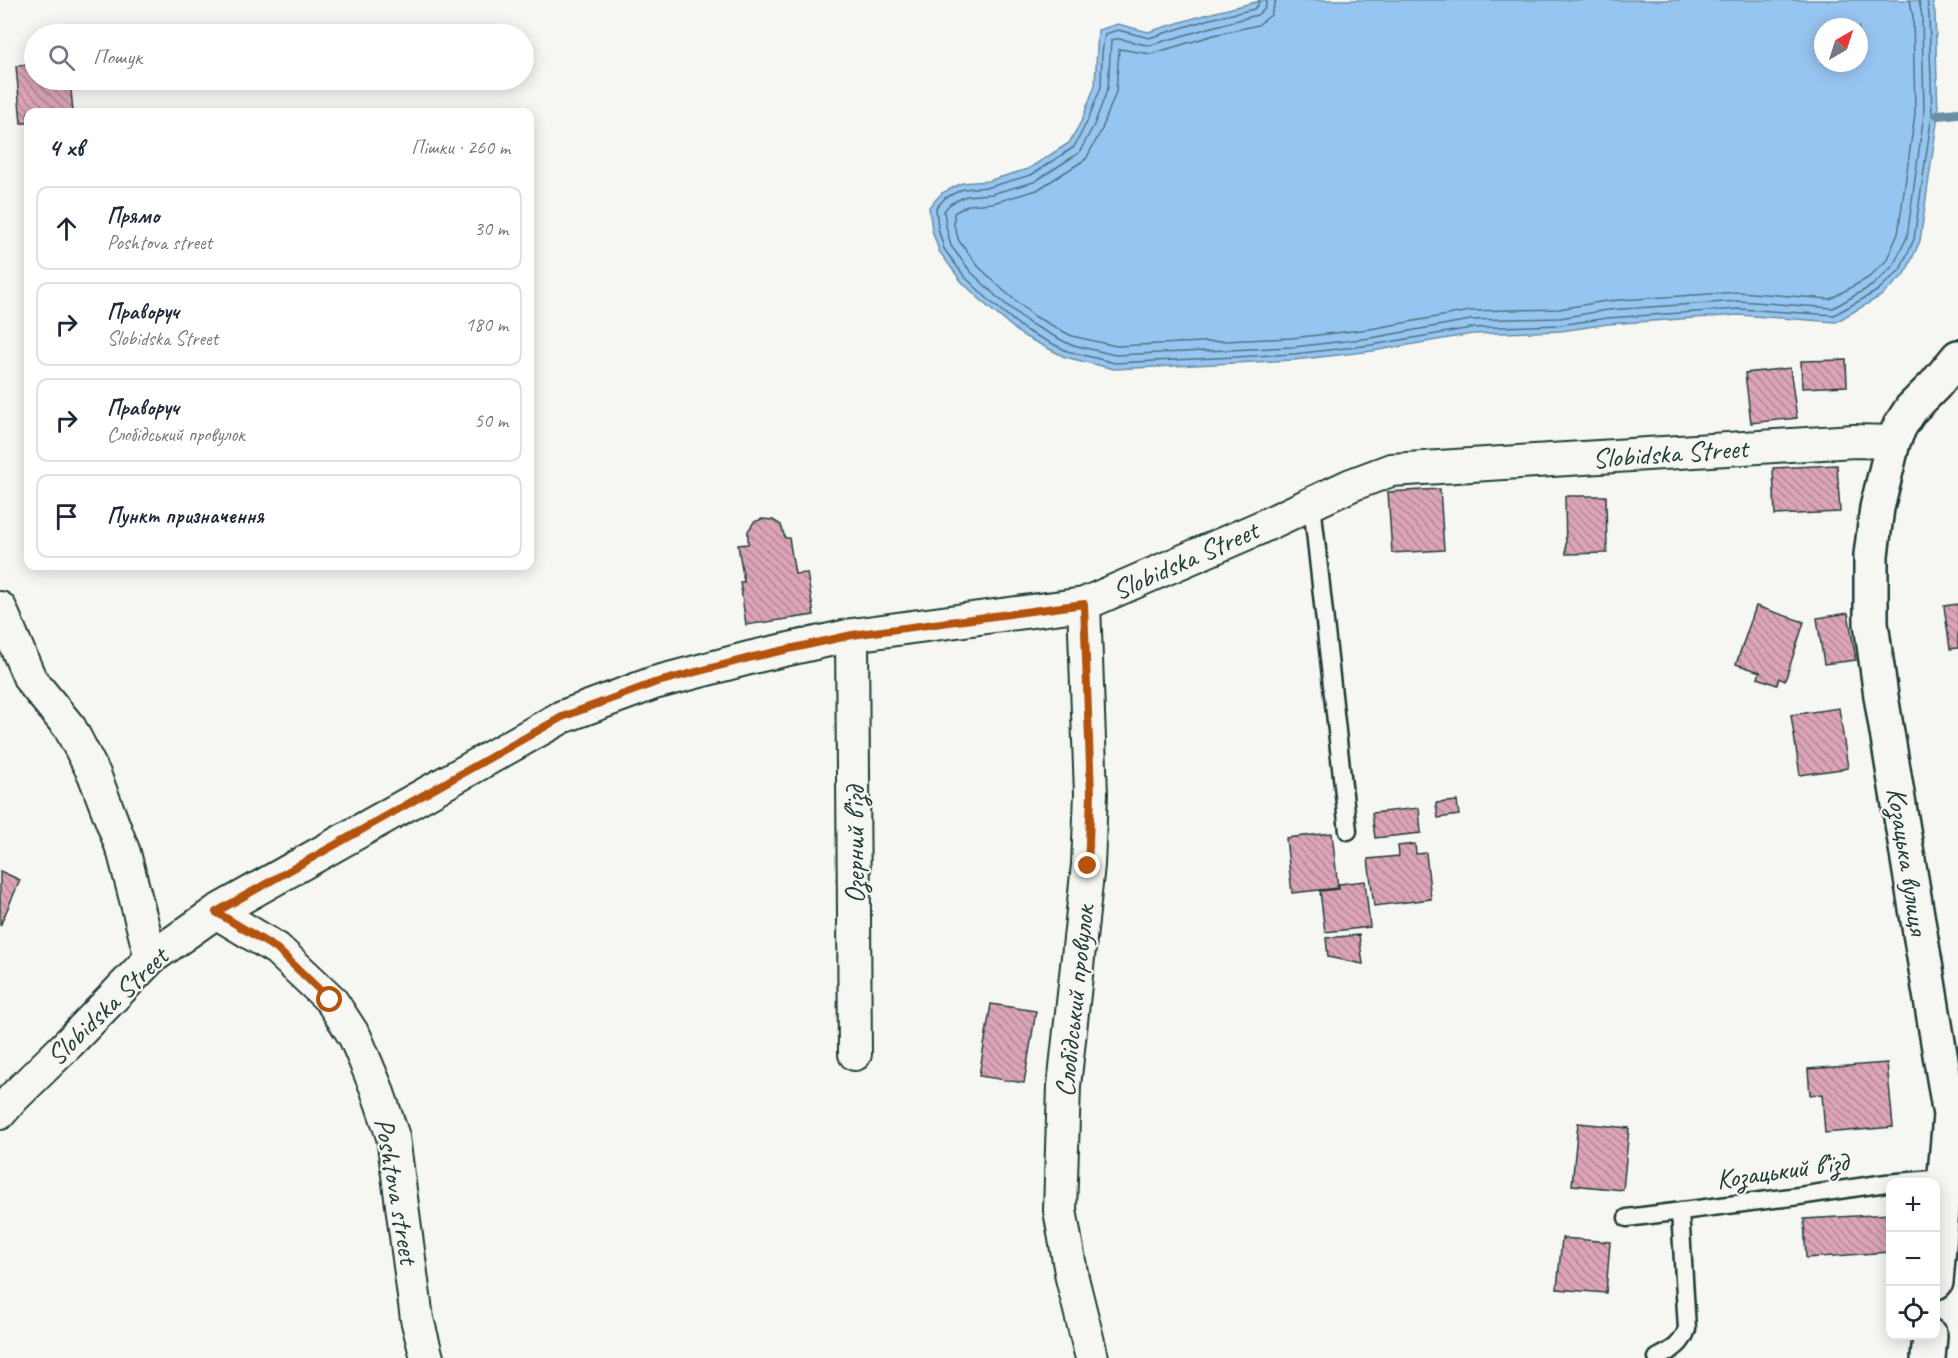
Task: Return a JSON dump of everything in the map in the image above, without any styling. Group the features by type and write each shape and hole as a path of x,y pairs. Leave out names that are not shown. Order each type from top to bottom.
{"street":[{"name":"Козацька вулиця","path":"1940,1232 1954,1115 1881,696 1872,623 1871,555 1876,508 1893,442 1900,426 1911,409 1957,360"},
{"name":"Slobidska Street","path":"0,1113 151,958 216,912 562,717 654,683 753,657 852,635 1084,604 1351,485 1391,470 1854,441 1893,442"},
{"name":"Слобідський провулок","path":"1084,604 1091,794 1088,866 1064,1086 1060,1209 1072,1278 1092,1358"},
{"path":"0,608 30,679 70,728 94,774 123,852 151,958"},
{"name":"Озерний в’їзд","path":"852,635 855,1054"},
{"name":"Poshtova street","path":"216,912 277,949 330,1000 355,1037 376,1087 393,1137 417,1319 427,1358"},
{"path":"1928,1358 1930,1340"}],"lane":[{"path":"1311,504 1348,831"},
{"name":"Козацький в’їзд","path":"1627,1218 1886,1183 1945,1178"},
{"path":"1658,1358 1675,1349 1688,1329 1680,1211"}],"water":[{"path":"1264,0 1932,0 1935,13 1938,115 1920,241 1905,274 1881,296 1836,322 1739,315 1608,324 1561,331 1472,334 1373,351 1294,360 1114,369 1065,357 1022,335 961,281 939,251 932,230 929,207 942,193 962,183 988,181 1028,169 1069,143 1082,120 1095,85 1098,30 1118,24 1148,32"}],"building":[{"path":"24,65 24,90 71,90 73,108 24,108 24,123 21,123 16,66"},
{"path":"1846,360 1847,386 1802,388 1801,361"},
{"path":"1790,368 1797,418 1751,423 1745,373"},
{"path":"1837,465 1840,512 1775,515 1773,468"},
{"path":"1440,489 1444,550 1392,553 1388,492"},
{"path":"1565,496 1606,496 1607,553 1566,554"},
{"path":"762,519 773,520 781,525 785,538 789,538 795,574 807,573 814,615 746,625 740,582 744,582 738,545 748,544 748,531 754,522"},
{"path":"1958,604 1958,648 1950,649 1944,606"},
{"path":"1756,606 1804,622 1785,681 1779,678 1777,685 1758,678 1760,672 1736,664"},
{"path":"1848,613 1856,660 1824,664 1817,618"},
{"path":"1839,708 1848,768 1800,775 1791,715"},
{"path":"1457,801 1459,815 1438,818 1436,803"},
{"path":"1419,808 1421,833 1375,838 1372,813"},
{"path":"1332,833 1338,888 1292,893 1286,838"},
{"path":"1415,844 1416,854 1426,853 1431,899 1374,906 1368,859 1399,856 1398,846"},
{"path":"0,871 20,880 0,926"},
{"path":"1365,881 1370,927 1325,932 1320,891 1339,889 1339,884"},
{"path":"1359,935 1363,964 1328,957 1326,938"},
{"path":"991,1004 1036,1011 1024,1083 979,1076"},
{"path":"1887,1063 1893,1127 1825,1133 1822,1094 1810,1095 1808,1069"},
{"path":"1578,1123 1629,1128 1623,1190 1572,1185"},
{"path":"1886,1214 1886,1252 1806,1258 1804,1219"},
{"path":"1562,1238 1610,1242 1606,1293 1557,1289"}],"waterway":[{"path":"1938,115 1958,113"}],"route":[{"path":"330,1000 277,949 216,912 562,717 654,683 753,657 852,635 1084,604 1091,794 1088,866"}]}
